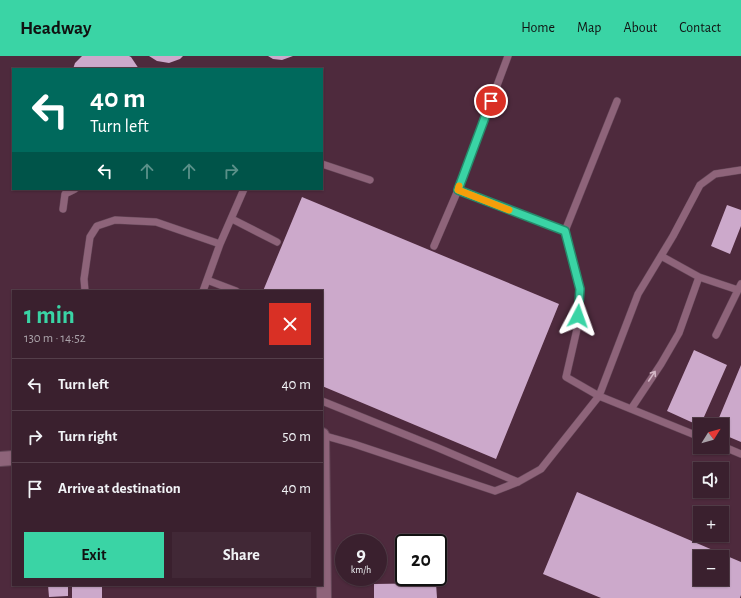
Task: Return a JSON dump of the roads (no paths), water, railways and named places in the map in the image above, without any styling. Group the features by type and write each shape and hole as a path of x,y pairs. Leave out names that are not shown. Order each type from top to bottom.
{"street":[{"path":"323,457 324,598"},
{"path":"0,459 12,458"}],"lane":[{"path":"434,246 458,190 508,56"},
{"path":"617,100 565,231 580,289 577,329 566,376 599,396 693,434"},
{"path":"323,164 370,180"},
{"path":"323,435 354,444 496,491 518,482 541,469 599,396 638,294 673,236 700,186 715,174 741,170"},
{"path":"62,209 65,194 73,190"},
{"path":"203,290 220,244 244,190"},
{"path":"458,190 565,231"},
{"path":"232,219 277,242"},
{"path":"85,290 84,279 90,237 97,226 115,220 156,222 220,244"},
{"path":"661,256 699,276 740,287 716,335"},
{"path":"631,409 661,364 679,333 699,276"},
{"path":"207,280 233,290"},
{"path":"323,401 518,482"},
{"path":"729,449 741,454"}]}
